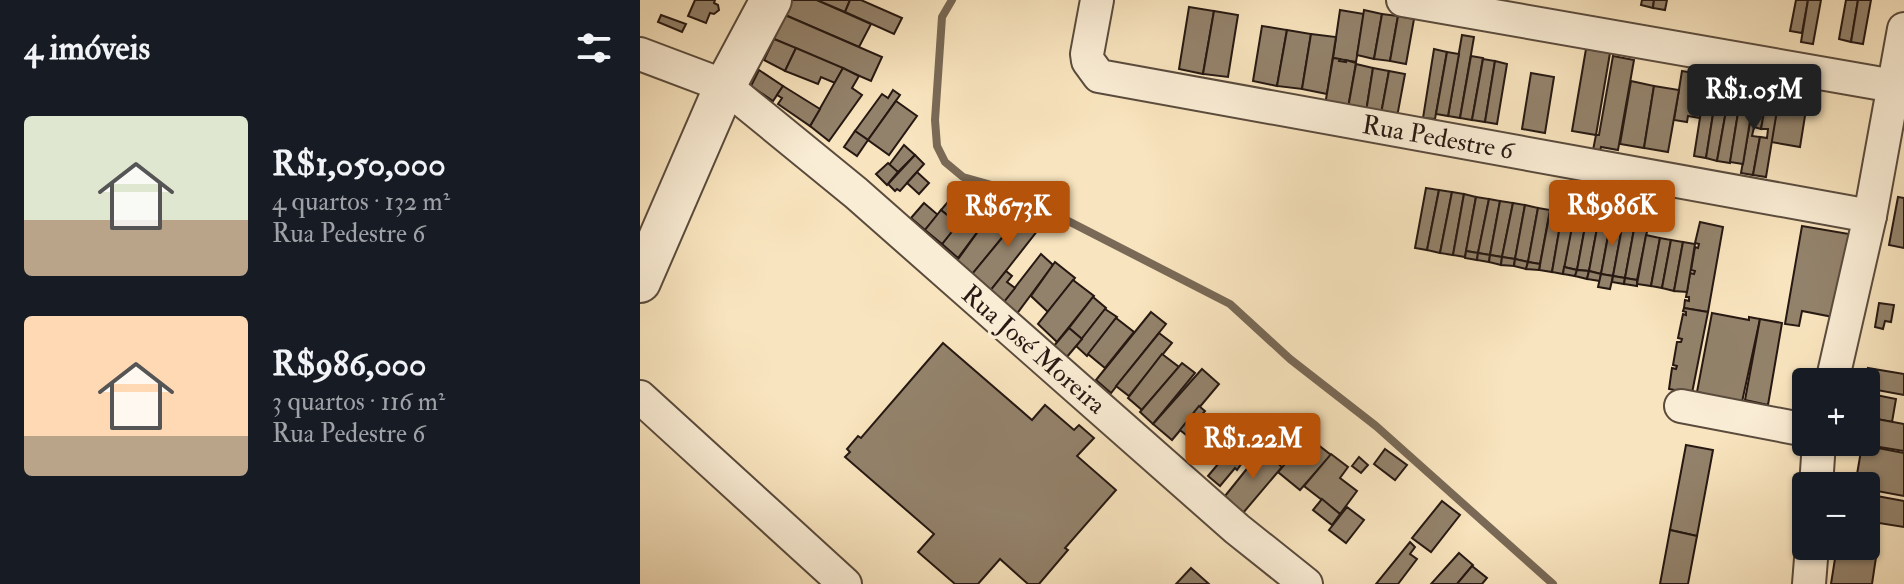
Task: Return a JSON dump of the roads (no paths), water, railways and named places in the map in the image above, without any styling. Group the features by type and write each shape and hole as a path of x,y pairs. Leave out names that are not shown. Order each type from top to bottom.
{"street":[{"path":"640,282 725,86 771,0"},
{"name":"Rua Pedestre 6","path":"1097,0 1087,54 1099,76 1870,216"},
{"path":"1403,0 1894,86"},
{"path":"1835,368 1870,216 1904,29"},
{"name":"Rua José Moreira","path":"640,54 725,86 856,193 1237,529 1306,584"},
{"path":"640,397 845,584"},
{"path":"1681,406 1792,427"},
{"path":"1809,584 1811,560"}],"waterway":[{"path":"952,0 942,17 935,120 937,146 945,162 963,177 1006,189 1230,304 1290,359 1376,426 1553,584"}]}
